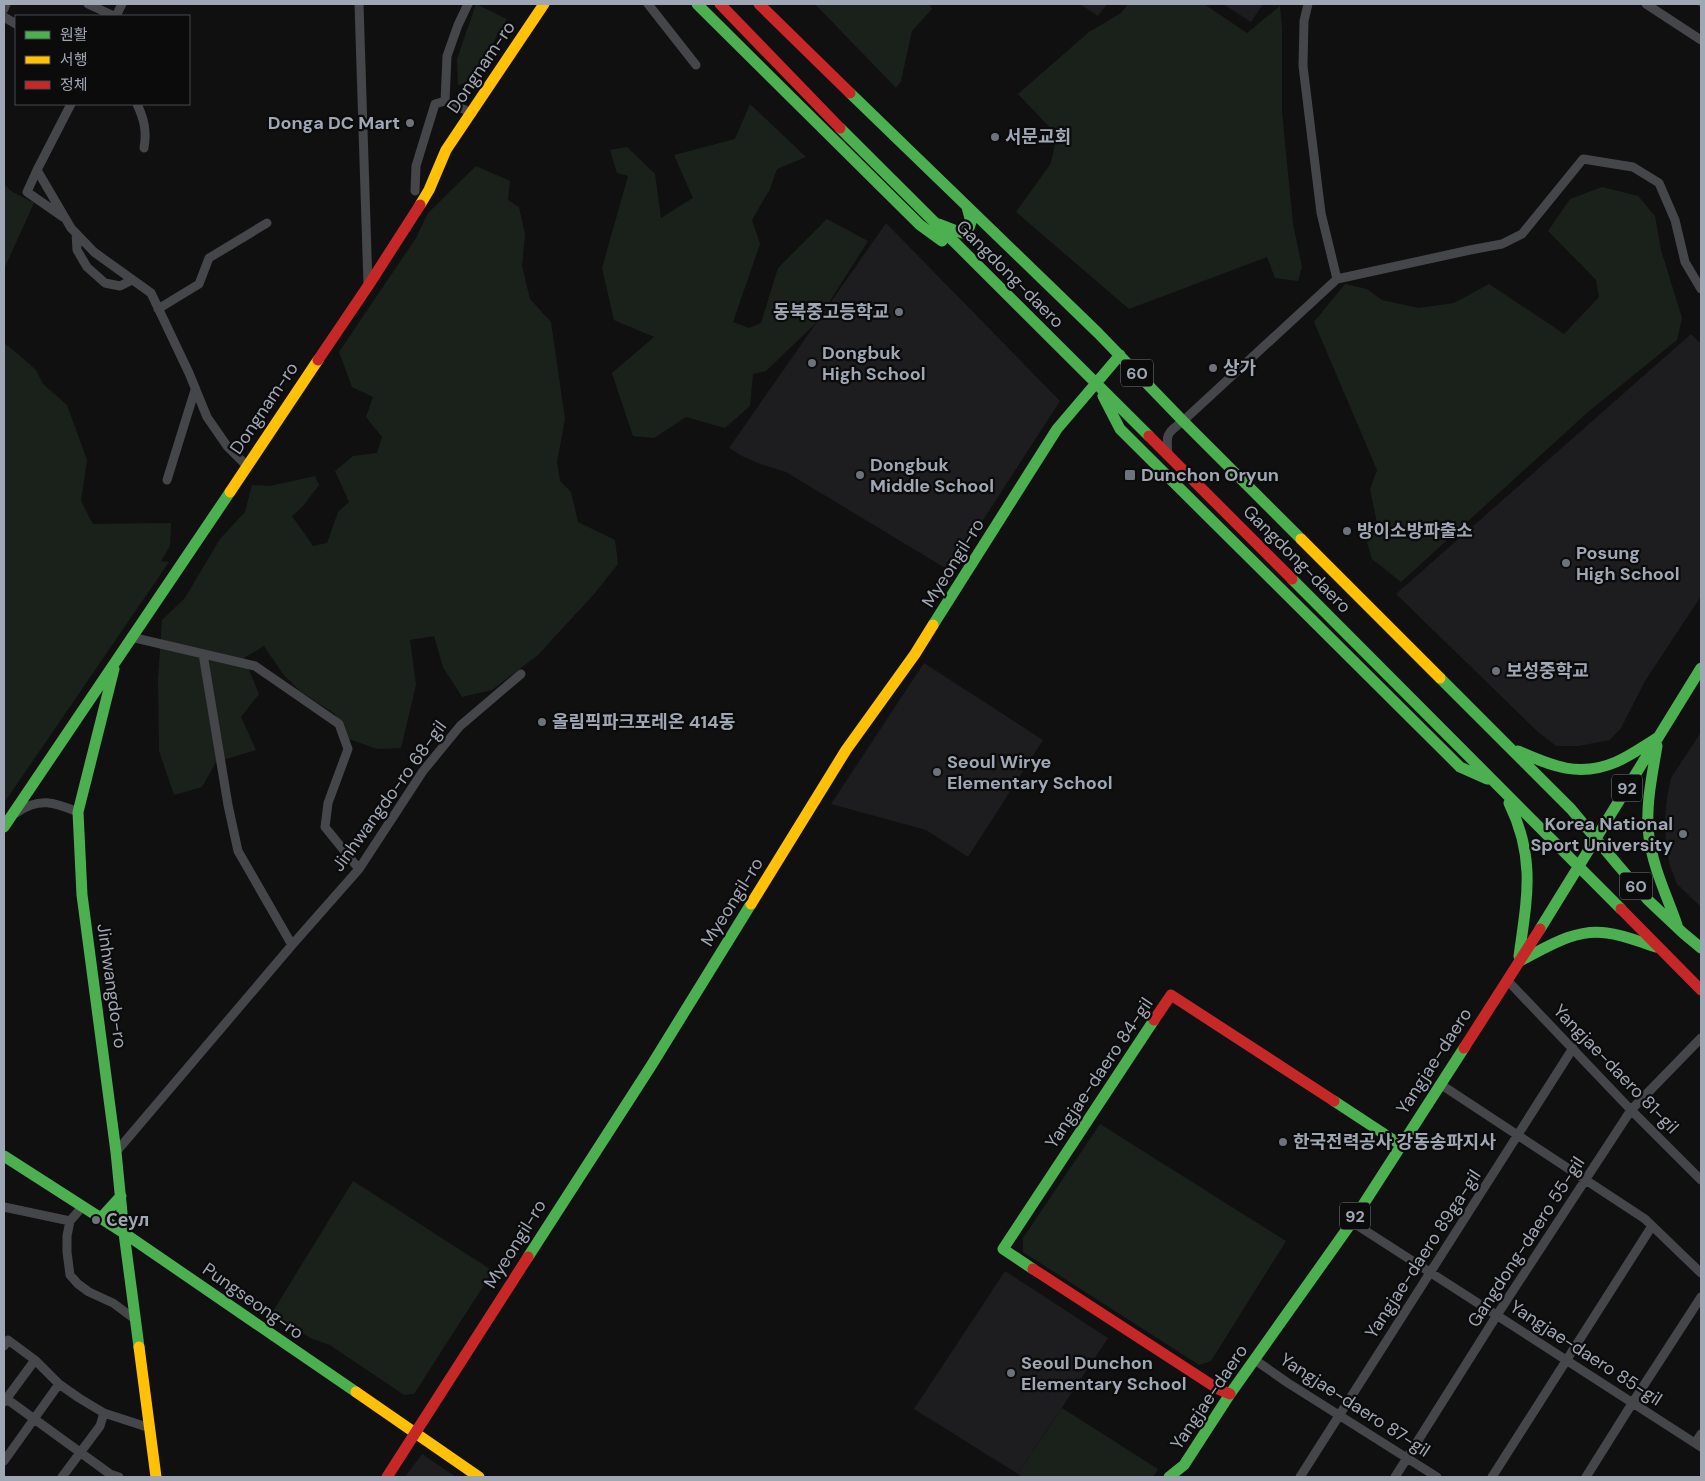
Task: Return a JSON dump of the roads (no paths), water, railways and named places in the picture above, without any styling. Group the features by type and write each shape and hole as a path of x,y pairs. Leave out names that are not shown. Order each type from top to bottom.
{"main road":[{"name":"Dongnam-ro","path":"4,826 368,286 428,190 446,150 544,4"},
{"path":"698,4 920,225 974,263"},
{"name":"Gangdong-daero","path":"720,4 931,220 1096,382 1701,990"},
{"name":"Gangdong-daero","path":"759,4 1120,356 1571,809 1616,865 1679,931 1701,948"},
{"path":"931,220 962,233 969,230 972,218 966,204"},
{"name":"Myeongil-ro","path":"387,1477 651,1066 846,750 916,654 1058,429 1120,356"},
{"path":"1096,382 1120,429 1460,768 1496,783 1523,830 1528,863 1528,894 1519,962"},
{"name":"Jinhwangdo-ro","path":"117,660 78,812 82,895 156,1477"},
{"name":"Yangjae-daero","path":"1169,1477 1184,1465 1230,1394 1352,1222 1519,962 1701,668"},
{"path":"1510,747 1550,765 1576,769 1593,768 1616,762 1659,738"},
{"path":"1659,738 1649,802 1648,828 1653,858 1679,931"},
{"path":"1519,962 1579,934 1599,931 1658,948"},
{"name":"Yangjae-daero 84-gil","path":"1230,1394 1218,1389 1003,1249 1172,995 1401,1145"},
{"name":"Pungseong-ro","path":"4,1156 124,1233 479,1477"},
{"path":"101,1218 121,1196"},
{"name":"Yangjae-daero","path":"1184,1465 1185,1477"}],"street":[{"path":"4,9 6,4"},
{"path":"88,4 113,15"},
{"path":"116,15 122,4"},
{"path":"359,4 368,286"},
{"path":"445,101 447,56 468,4"},
{"path":"648,4 696,65"},
{"path":"1308,4 1304,21 1303,66 1321,213 1337,280"},
{"path":"1646,4 1701,40"},
{"path":"4,17 15,23"},
{"path":"415,191 416,166 435,104 445,101 472,113"},
{"path":"66,218 27,192 70,105"},
{"path":"137,105 146,135 144,148"},
{"path":"1169,456 1167,439 1170,431 1337,280 1502,244 1522,234 1583,158 1633,167 1659,183 1675,220 1686,262 1701,289"},
{"path":"37,170 76,233 94,252 151,293 189,373 207,417 228,446 246,465"},
{"path":"158,309 199,284 209,258 266,223"},
{"path":"76,233 77,250 87,267 106,283 120,286 132,280"},
{"path":"167,480 195,390"},
{"path":"131,637 255,666 339,724 348,749 328,802 325,827 359,869"},
{"path":"204,654 228,805 238,851 292,944"},
{"name":"Jinhwangdo-ro 68-gil","path":"116,1152 292,944 359,869 423,771 460,726 520,674"},
{"path":"11,816 36,802 62,805 78,812"},
{"name":"Yangjae-daero 81-gil","path":"1507,980 1631,1110 1701,1180"},
{"name":"Gangdong-daero 55-gil","path":"1395,1477 1497,1315 1631,1110 1701,1038"},
{"name":"Yangjae-daero 89ga-gil","path":"1300,1477 1573,1048"},
{"path":"1440,1084 1645,1219 1701,1273"},
{"path":"4,1207 70,1220"},
{"path":"82,1207 70,1220 67,1236 70,1275 84,1288 113,1303 136,1320"},
{"name":"Yangjae-daero 85-gil","path":"1352,1222 1698,1445"},
{"path":"1492,1477 1652,1226"},
{"path":"1599,1477 1588,1474 1701,1297"},
{"path":"6,1343 35,1360 59,1384 104,1413 150,1428"},
{"path":"35,1360 5,1399 110,1474 119,1477"},
{"name":"Yangjae-daero 87-gil","path":"1255,1360 1288,1383 1437,1477"},
{"path":"4,1461 59,1384"},
{"path":"62,1477 100,1426 104,1413"},
{"path":"1698,1445 1701,1434"}],"place":[{"name":"Donga DC Mart","path":"410,123"},
{"name":"서문교회","path":"995,137"},
{"name":"동북중고등학교","path":"899,312"},
{"name":"Dongbuk High School","path":"812,363"},
{"name":"상가","path":"1213,368"},
{"name":"Dongbuk Middle School","path":"860,475"},
{"name":"Dunchon Oryun","path":"1130,475"},
{"name":"방이소방파출소","path":"1347,531"},
{"name":"Posung High School","path":"1566,563"},
{"name":"보성중학교","path":"1496,671"},
{"name":"올림픽파크포레온 414동","path":"542,722"},
{"name":"Seoul Wirye Elementary School","path":"937,772"},
{"name":"Korea National Sport University","path":"1683,834"},
{"name":"한국전력공사 강동송파지사","path":"1283,1142"},
{"name":"Сеул","path":"96,1220"},
{"name":"Seoul Dunchon Elementary School","path":"1011,1373"}]}
